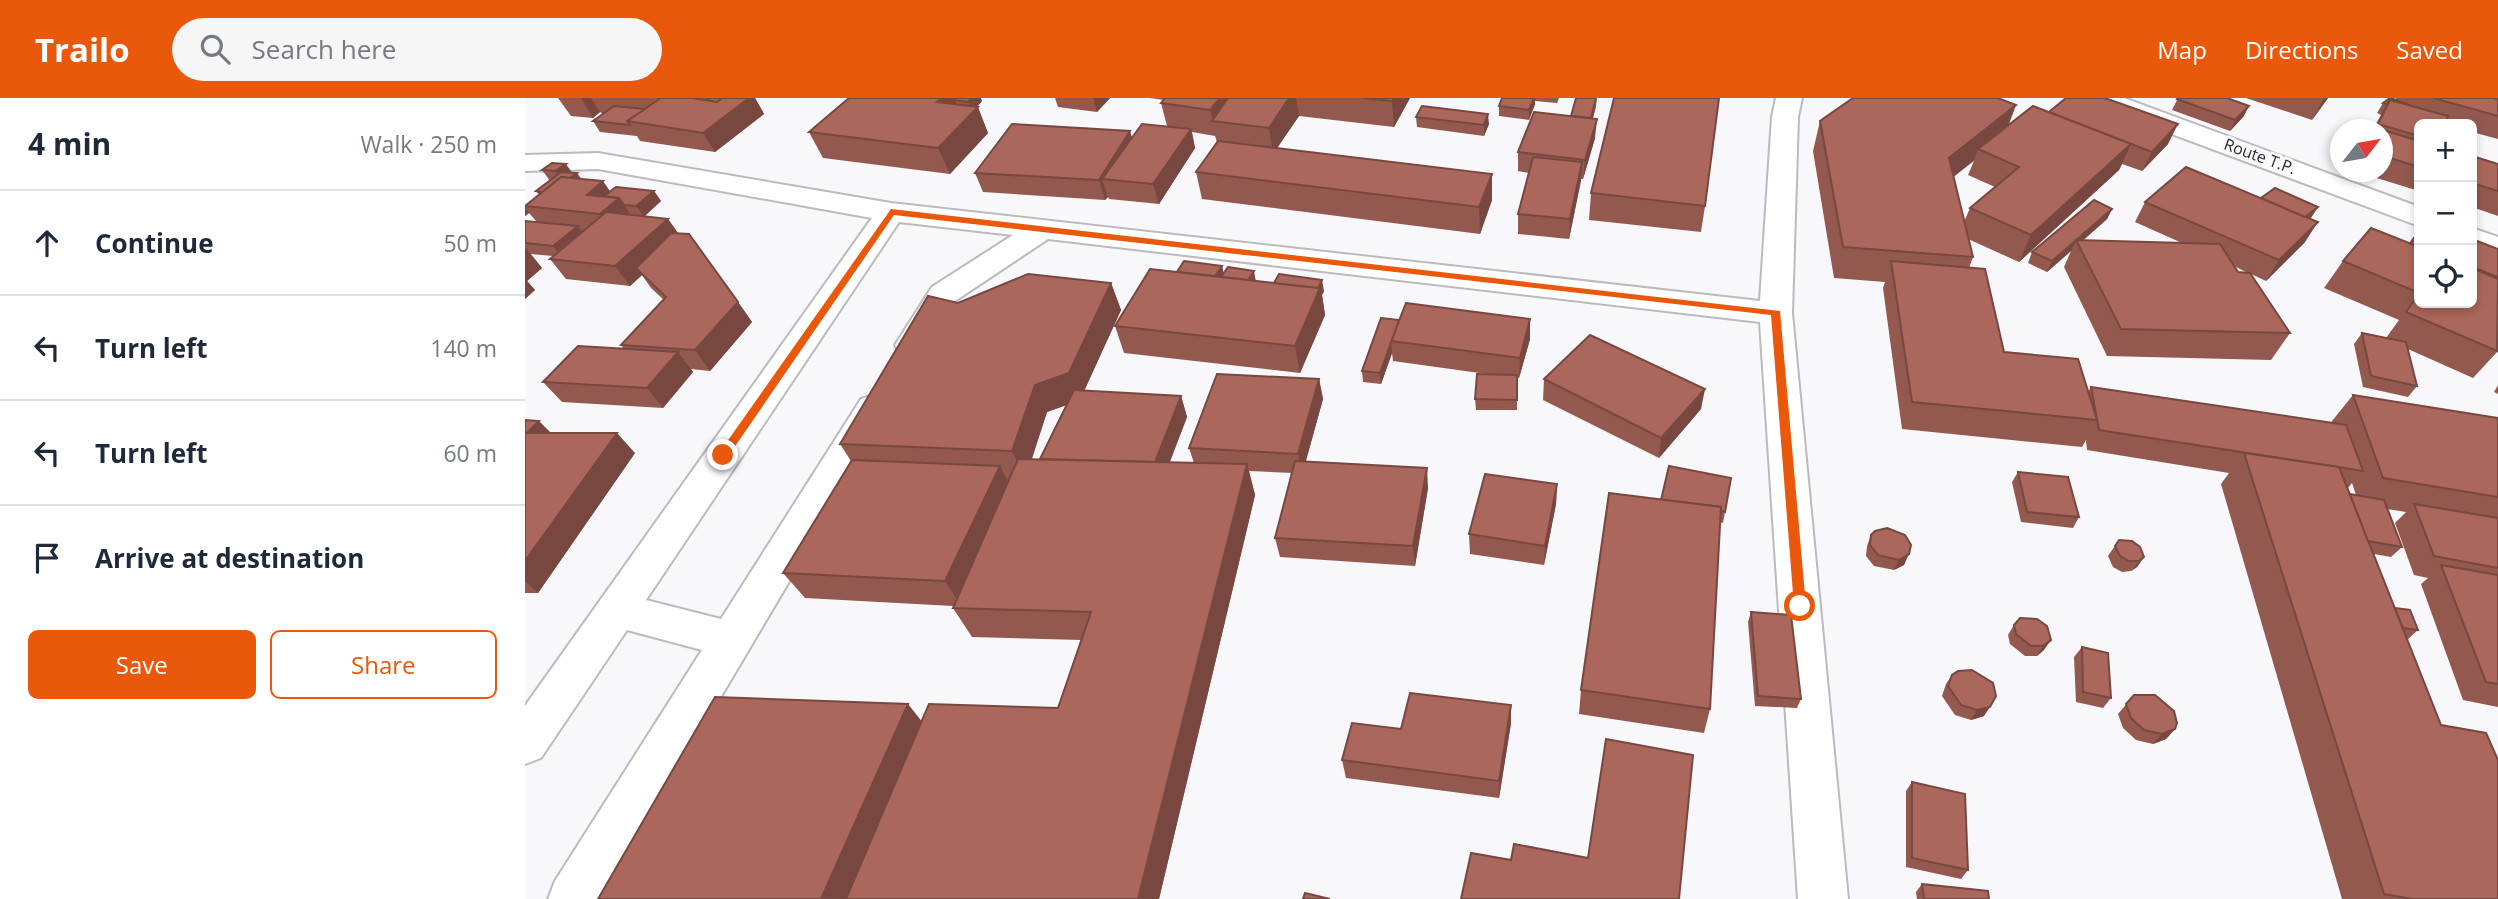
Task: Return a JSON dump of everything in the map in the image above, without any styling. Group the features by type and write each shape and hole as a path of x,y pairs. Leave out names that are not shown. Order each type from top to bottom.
{"street":[{"path":"1789,98 1784,117 1776,313 1823,899"},
{"name":"Route T.P.","path":"2100,98 2414,215"},
{"path":"525,163 598,161 891,212 1776,313"},
{"path":"525,743 891,212"},
{"path":"573,899 943,294 1043,229"},
{"path":"2477,239 2498,248"},
{"path":"616,610 732,640"}],"building":[{"path":"661,98 692,98 717,102 722,98 749,98 703,133 627,121"},
{"path":"722,98 717,102 707,100"},
{"path":"849,98 942,98 937,102 978,107 938,148 809,132"},
{"path":"952,98 971,98 968,102 954,102"},
{"path":"1165,98 1220,98 1210,110 1161,103"},
{"path":"1228,98 1289,98 1269,128 1212,121"},
{"path":"1363,98 1394,98 1392,101"},
{"path":"1502,98 1534,98 1529,110 1499,106"},
{"path":"1576,98 1596,98 1591,118 1571,116"},
{"path":"1614,98 1719,98 1705,206 1591,193"},
{"path":"1853,98 1998,98 2016,105 1949,158 1973,257 1843,247 1820,121"},
{"path":"2066,98 2105,98 2178,124 2152,152 2049,112"},
{"path":"2178,98 2227,98 2249,106 2235,120"},
{"path":"2390,98 2417,108 2390,100 2387,104 2383,103"},
{"path":"2433,98 2498,99 2498,116"},
{"path":"2390,100 2448,116 2446,119 2414,119 2414,135 2393,128 2393,119 2380,119"},
{"path":"614,106 645,109 627,121 630,125 593,121"},
{"path":"1422,106 1488,114 1484,125 1416,117"},
{"path":"2033,106 2131,144 2031,235 1970,208 2019,167 1978,149"},
{"path":"1534,112 1597,119 1585,160 1518,152"},
{"path":"1012,124 1130,131 1099,180 975,173"},
{"path":"1142,124 1191,129 1153,184 1102,179"},
{"path":"2393,133 2414,139 2414,165 2393,159"},
{"path":"1218,141 1492,174 1479,207 1196,172"},
{"path":"1533,157 1582,162 1570,219 1518,214"},
{"path":"2477,158 2498,164 2498,191 2477,185"},
{"path":"552,163 566,164 555,171 542,170"},
{"path":"2186,167 2318,222 2279,260 2145,202"},
{"path":"561,172 577,173 570,178 561,177 543,192 536,191"},
{"path":"561,177 603,181 587,195 619,198 600,214 525,206"},
{"path":"616,187 654,191 636,206 624,205 619,198 604,196"},
{"path":"2275,188 2318,207 2305,217 2261,198"},
{"path":"2094,200 2112,209 2052,261 2032,252"},
{"path":"606,212 668,219 615,266 550,259"},
{"path":"525,221 578,226 553,246 525,243"},
{"path":"2371,228 2414,245 2414,291 2343,261"},
{"path":"671,233 689,234 738,302 695,350 621,345 666,297 636,268"},
{"path":"2076,240 2220,244 2238,272 2250,273 2290,333 2121,329"},
{"path":"2477,241 2498,249 2498,277 2477,269"},
{"path":"1184,261 1222,266 1215,276 1177,272"},
{"path":"1891,261 1985,269 2004,352 2078,359 2097,420 1912,402"},
{"path":"1228,267 1254,271 1248,280 1221,277"},
{"path":"1150,269 1320,288 1295,346 1115,326"},
{"path":"2477,270 2498,279 2497,351 2406,312 2414,301 2414,308 2477,308"},
{"path":"1028,274 1111,283 1069,373 1035,385 1012,451 840,444 928,296 958,303"},
{"path":"1279,274 1322,280 1318,288 1274,283"},
{"path":"1406,303 1530,319 1520,358 1391,341"},
{"path":"1381,318 1399,320 1380,373 1362,371"},
{"path":"2362,333 2406,342 2417,386 2371,376"},
{"path":"1590,335 1705,389 1661,438 1544,379"},
{"path":"578,346 678,352 647,388 543,382"},
{"path":"1217,374 1319,379 1298,454 1189,448"},
{"path":"1477,374 1517,375 1517,400 1475,399"},
{"path":"2091,387 2346,425 2363,471 2099,430"},
{"path":"1074,390 1181,396 1155,462 1040,459"},
{"path":"2353,395 2498,418 2498,497 2383,478"},
{"path":"525,420 539,421 525,435"},
{"path":"617,433 525,561 525,435"},
{"path":"2244,453 2339,467 2441,725 2486,733 2498,760 2498,899 2412,899 2384,894"},
{"path":"1018,459 1247,464 1138,899 846,899 929,704 1058,708 1091,612 953,608"},
{"path":"852,460 1000,466 945,581 783,573"},
{"path":"1295,461 1427,468 1413,546 1275,538"},
{"path":"1669,466 1731,478 1725,512 1721,511 1721,507 1661,500"},
{"path":"2018,472 2068,477 2079,517 2027,512"},
{"path":"1485,474 1557,484 1545,546 1469,534"},
{"path":"1609,493 1721,507 1710,709 1581,690"},
{"path":"2350,494 2384,500 2402,547 2368,541"},
{"path":"2414,504 2498,518 2498,568 2434,556"},
{"path":"1887,528 1905,535 1911,545 1909,554 1899,560 1878,555 1870,545 1871,535 1875,531"},
{"path":"2119,540 2132,541 2140,547 2144,557 2139,561 2129,561 2120,556 2115,546"},
{"path":"2441,565 2498,575 2498,684 2486,682"},
{"path":"2395,608 2410,610 2418,630 2403,628"},
{"path":"1751,612 1791,615 1801,699 1758,696"},
{"path":"2020,618 2037,619 2047,626 2051,640 2043,646 2031,646 2016,634 2014,625"},
{"path":"2082,647 2108,653 2111,698 2083,692"},
{"path":"1972,670 1993,683 1996,696 1990,707 1977,710 1961,705 1948,686 1952,675 1958,671"},
{"path":"1410,693 1511,705 1499,781 1342,760 1352,723 1401,729"},
{"path":"2134,695 2155,695 2174,711 2177,723 2175,729 2162,734 2144,730 2131,718 2126,704"},
{"path":"715,697 908,704 821,899 598,899"},
{"path":"1606,739 1693,755 1679,899 1461,899 1471,853 1511,860 1514,844 1588,858"},
{"path":"1912,782 1965,794 1968,870 1912,858"},
{"path":"1922,884 1988,891 1989,899 1924,899"},
{"path":"1305,893 1330,899 1303,899"}],"route":[{"path":"723,455 891,212 1776,313 1800,606"}]}
